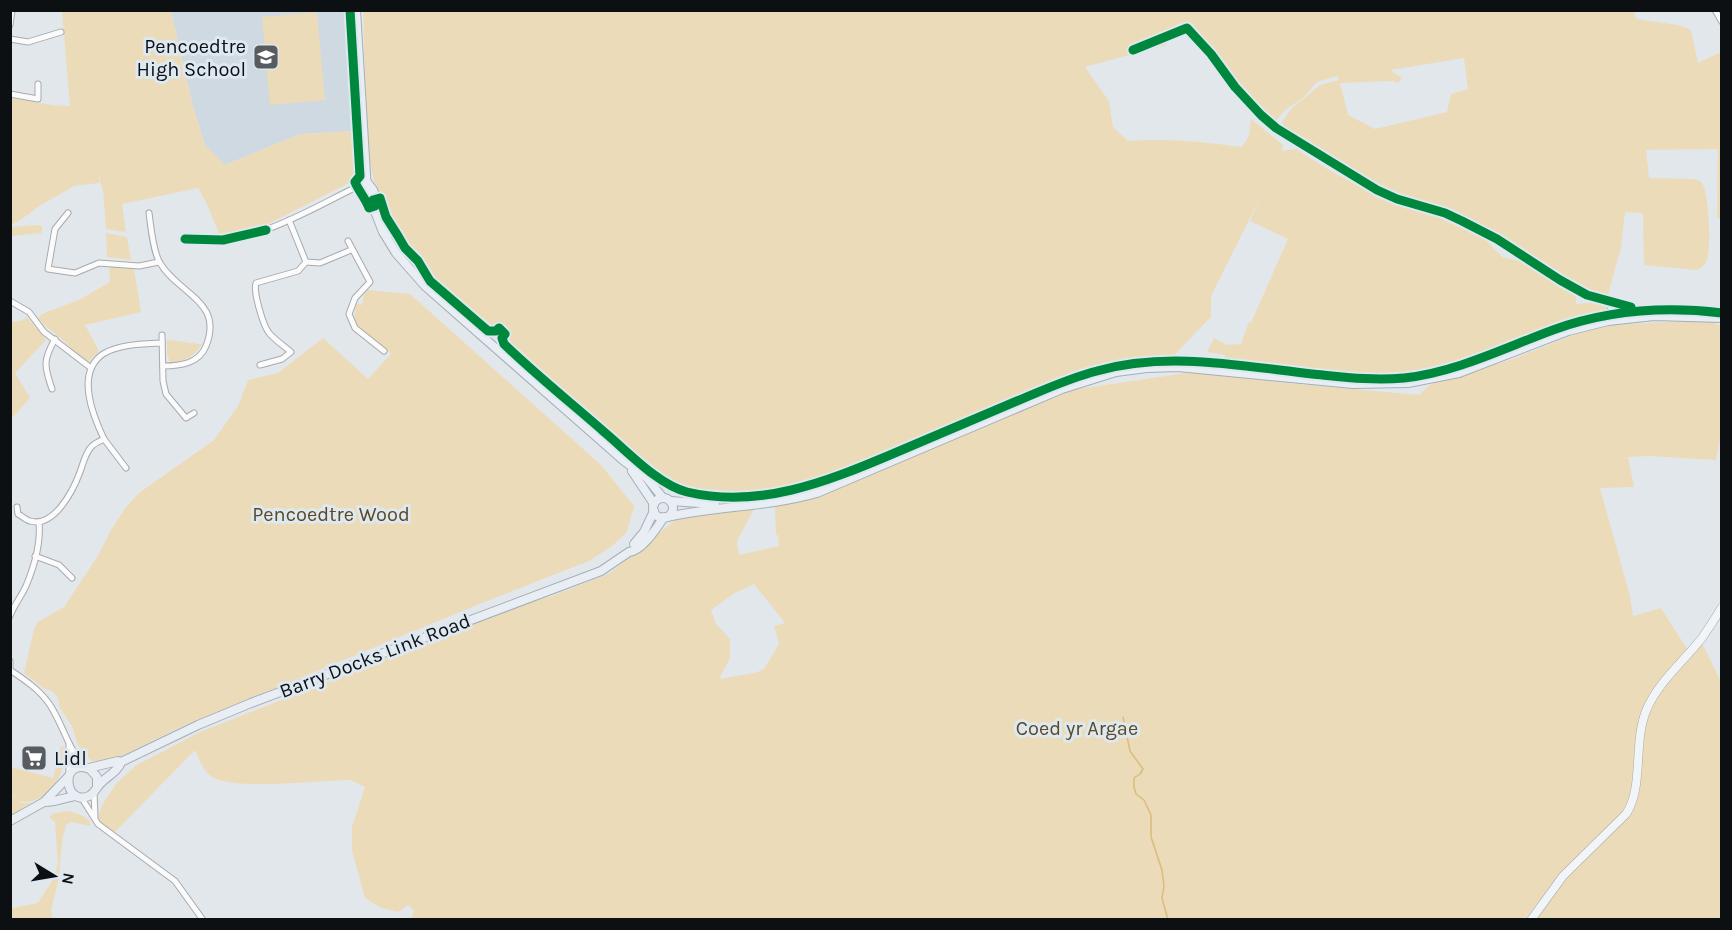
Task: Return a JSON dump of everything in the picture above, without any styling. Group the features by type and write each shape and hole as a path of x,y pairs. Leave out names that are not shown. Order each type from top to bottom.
{"main road":[{"path":"356,10 367,182 373,190 400,255 425,286 624,461 646,477 667,499 673,510 665,517"},
{"path":"624,461 645,488 658,516 665,517 795,499 825,490 1062,389 1116,372 1178,367 1353,384 1408,383 1459,373 1568,331 1608,321 1671,315 1722,318"},
{"path":"1706,318 1722,322"},
{"path":"654,507 658,499 733,506"},
{"name":"Barry Docks Link Road","path":"629,552 644,532 654,507"},
{"name":"Barry Docks Link Road","path":"87,768 121,762 198,725 251,703 601,571 634,551 650,537 665,517"},
{"name":"Barry Docks Link Road","path":"96,789 120,766 121,762"},
{"path":"10,821 44,802 75,769 87,768 97,777 96,789 90,795 44,802"},
{"path":"69,777 70,790 79,796"}],"street":[{"path":"10,25 12,10"},
{"path":"1715,10 1722,22"},
{"path":"1133,50 1187,28 1211,54 1235,87 1276,128 1377,190 1462,221 1497,239 1587,295 1637,309 1640,317"},
{"path":"10,39 28,42 61,32"},
{"path":"10,94 38,99 38,84"},
{"path":"185,238 214,241 237,238 266,230 367,182"},
{"path":"68,213 55,229 48,269 75,273 99,262 139,266 159,262"},
{"path":"149,213 159,262 168,274 207,310 211,330 206,348 191,362 179,366 163,366"},
{"path":"289,220 306,262"},
{"path":"348,241 370,282 355,298 349,314 355,328 384,351"},
{"path":"306,262 320,263 351,250"},
{"path":"260,365 282,359 291,352 271,336 267,329 255,286 259,281 298,272 306,262"},
{"path":"10,300 29,312 44,332 91,369"},
{"path":"1608,321 1612,303"},
{"path":"162,335 166,394 186,418 194,413"},
{"path":"52,389 45,369 46,355 55,339"},
{"path":"126,468 104,439 91,407 88,385 91,369 103,354 112,350 140,344 162,343"},
{"path":"16,507 18,514 29,521 39,522 56,513 80,473 87,453 92,446 104,439"},
{"path":"11,516 18,514"},
{"path":"10,616 26,586 39,539 39,522"},
{"path":"35,556 59,564 72,578"},
{"path":"10,596 18,600"},
{"path":"1531,920 1563,876 1626,814 1632,805 1638,741 1648,708 1660,686 1701,638 1722,607"},
{"path":"10,661 10,670 46,699 69,744 87,768"},
{"path":"69,744 69,777"},
{"path":"95,819 96,789"},
{"path":"79,796 95,819 117,839 175,881 203,920"}],"shaded area":[{"name":"Pencoedtre High School","path":"171,11 348,11 355,131 300,134 225,165 205,145 192,103"}],"green space":[{"name":"Coed yr Argae","path":"1634,10 1636,19 1678,25 1691,30 1698,63 1721,52 1721,217 1717,219 1718,149 1646,150 1649,178 1695,179 1703,185 1708,211 1708,256 1704,265 1695,270 1644,265 1643,213 1625,212 1621,248 1607,298 1583,291 1483,229 1442,209 1391,194 1341,166 1285,129 1282,122 1291,109 1320,85 1339,80 1337,76 1317,82 1303,98 1285,110 1276,121 1243,93 1186,24 1176,24 1179,28 1172,36 1164,39 1166,45 1085,67 1109,101 1113,127 1128,141 1185,141 1242,147 1249,136 1251,119 1283,145 1282,151 1296,149 1380,198 1438,217 1485,239 1502,257 1519,261 1563,288 1576,293 1576,304 1600,302 1608,304 1606,314 1555,329 1437,372 1357,376 1223,362 1225,355 1207,352 1214,338 1227,345 1241,344 1288,239 1250,221 1261,196 1211,296 1211,317 1172,357 1123,360 1081,371 919,437 926,450 1071,390 1193,372 1419,395 1431,384 1510,360 1576,334 1613,325 1681,321 1711,322 1721,326 1722,430 1716,460 1628,457 1634,487 1600,488 1630,596 1633,616 1661,608 1687,649 1653,690 1639,719 1631,797 1624,811 1551,885 1525,919 411,919 414,910 408,905 398,912 381,908 365,898 352,851 352,827 365,787 350,780 278,784 223,781 206,772 195,750 115,832 102,824 98,817 102,805 116,784 135,766 200,732 427,641 610,573 674,521 688,515 755,507 737,541 739,555 779,546 778,535 776,535 777,491 740,495 701,494 678,487 663,479 505,344 503,338 509,329 501,323 494,330 488,330 433,283 418,258 397,233 381,197 378,198 370,163 363,11","holes":["1464,58 1468,89 1451,94 1447,112 1375,129 1348,115 1340,83 1393,81 1398,83 1402,78 1390,70","754,584 785,623 774,626 779,644 764,669 755,673 719,679 730,658 730,639 716,624 711,610 733,594"]},
{"path":"62,11 171,11 192,103 205,145 225,165 300,134 355,131 358,176 353,181 260,228 221,238 198,188 122,204 126,232 106,229 103,189 99,181 99,183 74,186 11,225 12,227 42,226 42,233 11,236 10,98 70,106"},
{"path":"317,12 325,100 270,105 262,17"},
{"path":"106,233 127,237 131,260 107,257"},
{"path":"109,266 134,269 141,312 85,325 99,351 88,362 85,362 38,318 42,314 79,300 110,282"},
{"name":"Pencoedtre Wood","path":"368,290 410,294 601,465 634,506 627,532 612,546 589,561 181,727 121,756 100,762 91,761 78,745 72,726 60,708 58,698 52,691 43,688 24,673 34,629 38,622 64,607 99,554 126,507 139,493 214,440 238,406 248,380 278,373 323,338 368,379 391,354 354,323 356,303 362,305 364,294"},
{"path":"27,317 46,340 15,373 30,398 11,419 11,322 21,321"},
{"path":"167,341 202,344 188,358 170,363"},
{"path":"1702,643 1721,682 1721,919 1536,920 1562,883 1633,811 1642,732 1652,705 1663,687"},
{"path":"61,746 64,747 65,756 63,767 54,786 38,799 29,802 19,801 31,803 11,815 11,794 17,800 11,792 11,767 53,778"},
{"path":"69,811 90,821 90,826 71,822 66,825 62,841 59,877 51,911 53,919 11,919 12,908 38,903 52,881 58,865 55,822 49,817 55,813"}],"waterway":[{"path":"1123,717 1130,751 1143,769 1134,778 1134,787 1136,794 1144,800 1151,815 1151,837 1162,870 1164,886 1162,898 1168,920"}],"cycle path":[{"path":"350,10 360,176 355,182 369,208 375,206 373,200 380,198 386,217 405,248 418,261 430,281 488,331 496,331 499,328 505,334 502,338 504,344 643,466 665,482 687,492 740,497 766,495 817,483 866,465 1067,381 1123,365 1150,362 1204,362 1347,377 1404,378 1462,365 1553,330 1594,318 1658,310 1722,313"},
{"path":"1133,50 1187,28 1211,54 1235,87 1276,128 1377,190 1397,199 1445,213 1497,239 1587,295 1631,307"},
{"path":"185,239 223,240 266,230"}],"place":[{"name":"Pencoedtre High School","path":"266,57"},
{"name":"Lidl","path":"34,758"}]}
